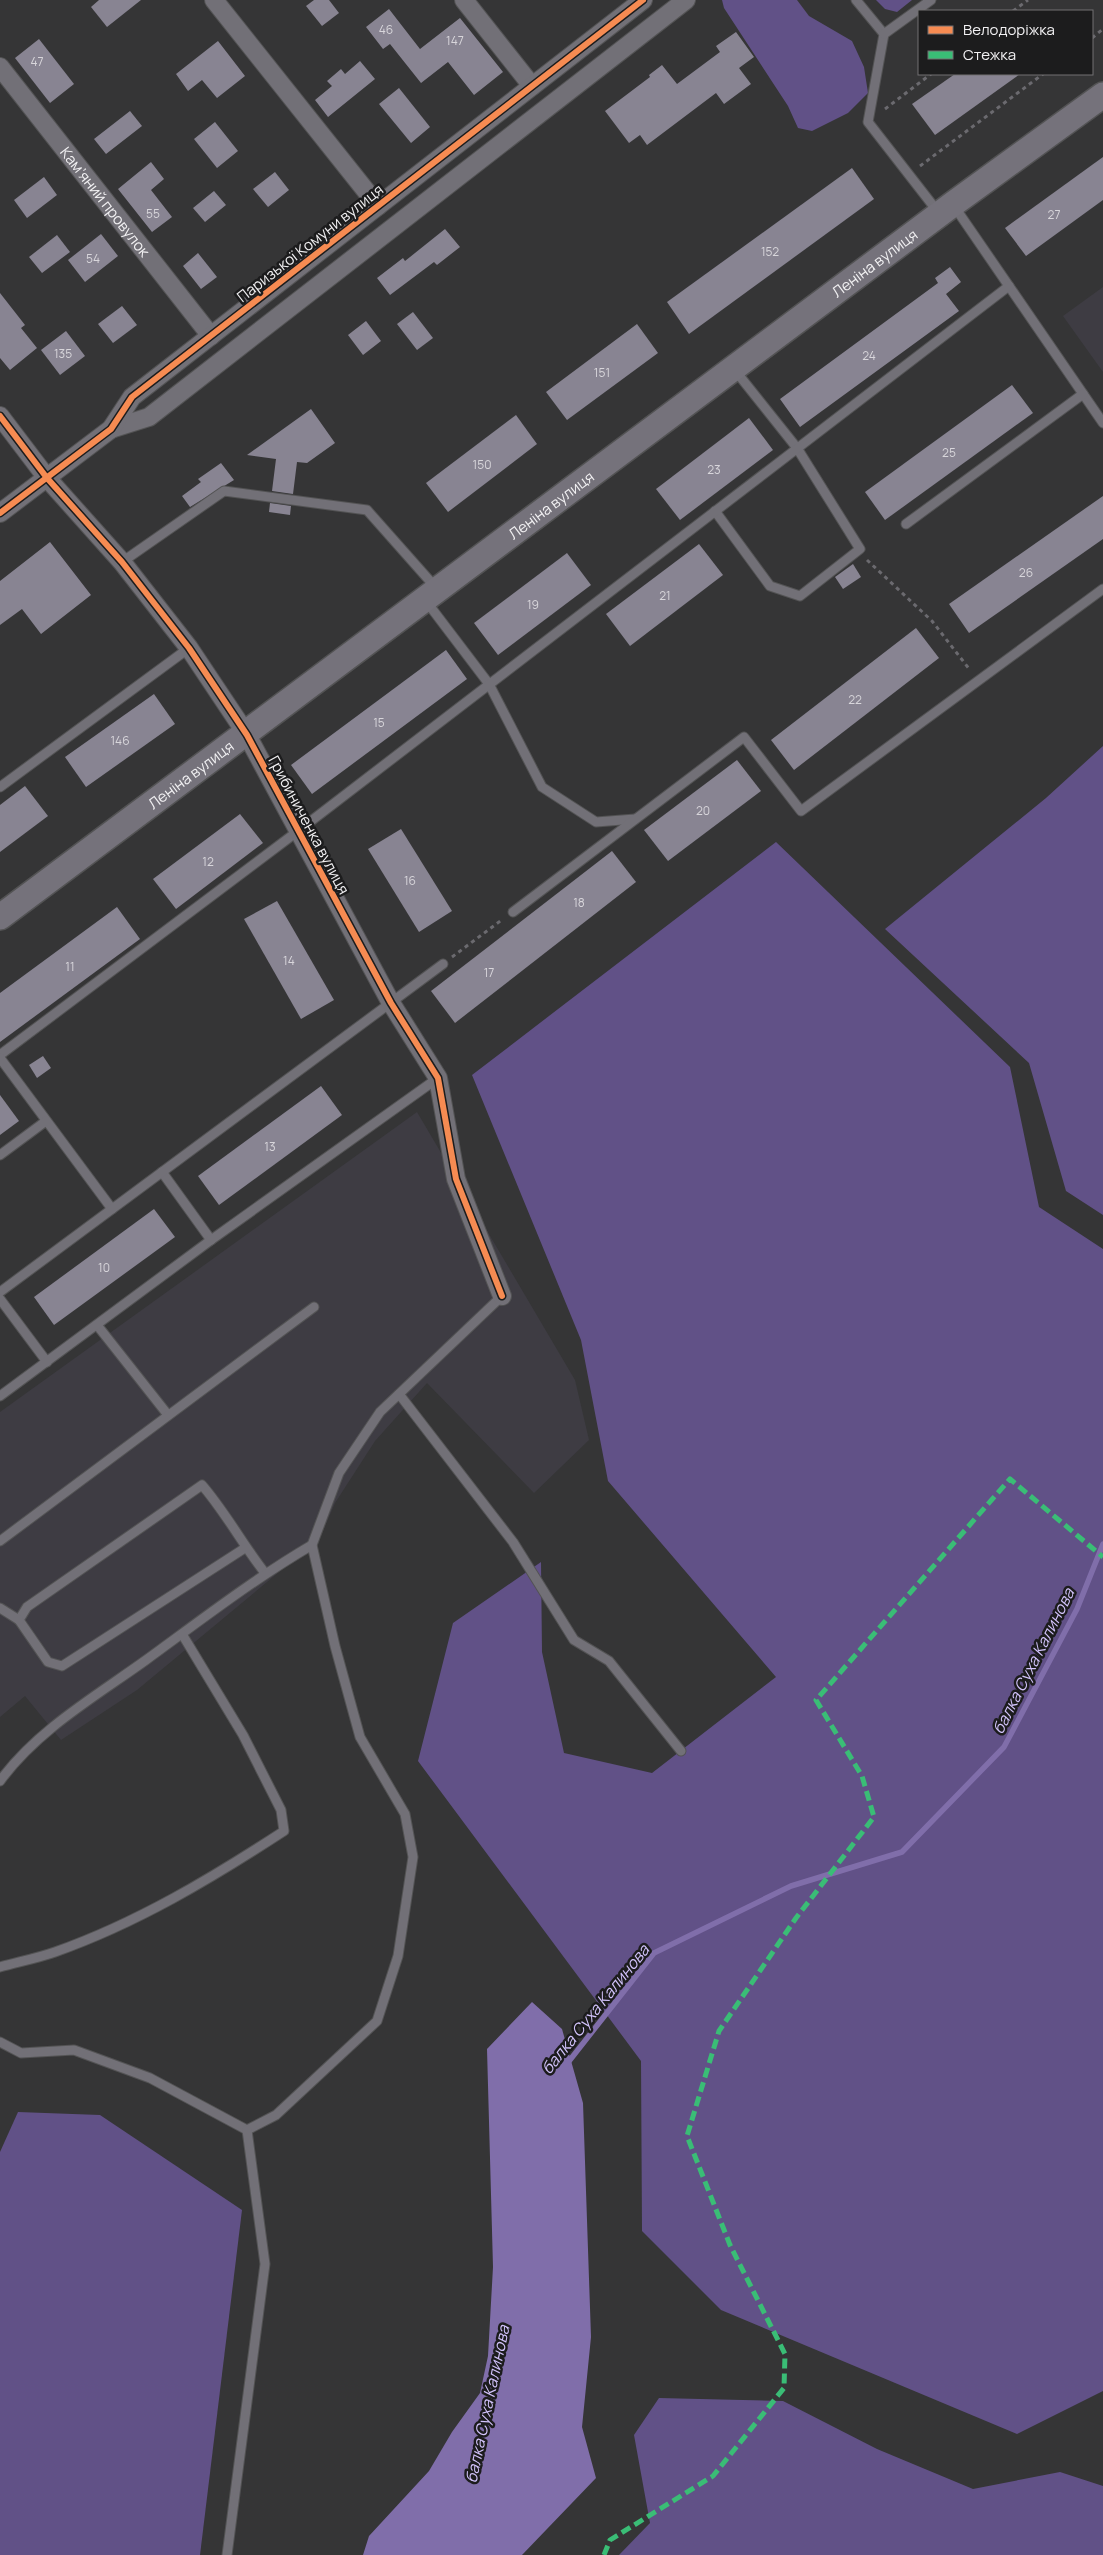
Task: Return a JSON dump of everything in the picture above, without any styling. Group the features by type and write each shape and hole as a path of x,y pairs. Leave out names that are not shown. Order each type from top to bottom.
{"main road":[{"name":"Леніна вулиця","path":"0,918 247,735 946,209 1103,95"}],"street":[{"path":"214,0 378,206"},
{"path":"464,0 532,86"},
{"name":"Паризької Комуни вулиця","path":"0,514 111,429 132,397 644,0"},
{"name":"Паризької Комуни вулиця","path":"111,429 149,417 686,0"},
{"name":"Кам’яний провулок","path":"0,67 211,336"},
{"name":"Грибиниченка вулиця","path":"0,416 47,478 122,562 189,648 247,735 390,1003 438,1078 456,1179 502,1296"}],"lane":[{"path":"856,0 884,34"},
{"path":"931,0 884,34 868,122 909,174 946,209 1009,286 1103,423"},
{"path":"112,1209 0,1056 1009,286"},
{"path":"715,511 770,586 800,596 860,549 797,448 734,368"},
{"path":"906,524 1083,394"},
{"path":"122,562 224,491 366,510 432,596 489,684 542,787 596,822 634,820"},
{"path":"513,912 744,737 801,811 1103,589"},
{"path":"0,787 189,648"},
{"path":"0,1292 444,964"},
{"path":"0,1396 211,1240 438,1078"},
{"path":"0,1155 46,1121"},
{"path":"162,1172 211,1240"},
{"path":"247,2130 276,2114 376,2021 398,1956 412,1857 405,1814 360,1737 335,1646 312,1545 338,1473 380,1412 502,1296"},
{"path":"0,1299 47,1362"},
{"path":"0,1541 314,1307"},
{"path":"97,1325 168,1415"},
{"path":"399,1394 513,1542 574,1640 609,1661 681,1751"},
{"path":"19,1620 27,1607 202,1485 223,1510 245,1548 265,1573"},
{"path":"0,1781 16,1759 72,1712 265,1573 312,1545"},
{"path":"0,1608 19,1620 48,1662 62,1666 245,1548"},
{"path":"0,1967 55,1952 118,1925 207,1880 284,1831 281,1810 243,1735 182,1634"},
{"path":"0,2042 21,2053 74,2050 150,2078 247,2130"},
{"path":"227,2555 265,2264 247,2130"}],"path":[{"path":"1014,10 1028,0"},
{"path":"1093,37 1103,29"},
{"path":"868,122 930,75"},
{"path":"909,174 1042,75"},
{"path":"860,549 866,560 932,621 978,681"},
{"path":"444,964 513,912"}],"shaded area":[{"path":"722,0 797,0 809,16 852,41 864,67 868,93 848,113 812,131 798,128 788,106 724,8"},
{"path":"876,0 912,0 897,12 885,9"},
{"path":"1103,287 1103,372 1063,316"},
{"path":"1103,746 1103,1215 1066,1191 1029,1063 885,929 1046,798"},
{"path":"776,842 1010,1067 1039,1207 1103,1249 1103,2391 1017,2434 721,2310 642,2231 641,2061 418,1761 453,1623 541,1562 542,1652 564,1753 652,1773 776,1677 608,1481 581,1340 472,1075"},
{"path":"417,1112 575,1380 589,1440 534,1493 427,1383 375,1441 335,1503 320,1538 137,1690 61,1740 25,1696 0,1717 0,1412"},
{"path":"18,2112 100,2115 242,2210 200,2555 0,2555 0,2152"},
{"path":"659,2398 783,2401 877,2449 973,2489 1060,2472 1103,2486 1103,2555 619,2555 650,2523 634,2435"}],"water":[{"path":"532,2002 562,2029 583,2103 591,2337 582,2427 596,2478 522,2555 363,2555 369,2536 429,2471 452,2432 480,2393 488,2356 493,2267 487,2049"}],"building":[{"path":"99,0 141,0 107,27 91,7"},
{"path":"314,0 329,0 339,13 322,26 306,6"},
{"path":"389,9 420,49 460,18 503,72 474,95 448,62 421,83 390,44 383,49 366,27"},
{"path":"736,32 754,57 739,68 751,84 724,104 716,93 647,145 640,135 629,143 605,111 650,77 649,75 662,65 677,84 720,52 716,46"},
{"path":"39,39 74,84 50,103 15,58"},
{"path":"218,41 245,76 217,98 202,80 188,91 176,74"},
{"path":"360,61 375,79 328,117 315,100 332,86 327,81 341,69 345,74"},
{"path":"954,75 1019,75 935,135 912,104"},
{"path":"399,88 430,127 411,143 379,104"},
{"path":"130,111 142,126 106,154 94,139"},
{"path":"215,122 238,151 217,168 194,139"},
{"path":"1103,157 1103,200 1026,256 1005,228"},
{"path":"151,162 164,179 151,190 172,217 152,232 118,189"},
{"path":"852,168 874,199 689,334 667,302"},
{"path":"275,172 289,190 268,207 253,189"},
{"path":"44,177 57,195 27,218 14,200"},
{"path":"214,191 226,205 205,222 193,208"},
{"path":"445,229 460,247 437,265 434,262 390,295 377,278 403,258 405,261"},
{"path":"101,234 118,256 85,282 68,260"},
{"path":"57,235 70,252 42,273 29,257"},
{"path":"198,253 217,277 201,289 183,266"},
{"path":"950,267 961,282 946,294 959,311 800,427 780,399 938,283 935,278"},
{"path":"0,293 25,325 21,328 37,348 10,370 0,358"},
{"path":"122,306 137,325 113,343 98,324"},
{"path":"413,312 433,338 417,350 397,324"},
{"path":"366,321 381,341 363,355 348,335"},
{"path":"637,324 658,353 567,420 546,392"},
{"path":"66,331 85,356 60,375 41,350"},
{"path":"1012,385 1033,413 885,520 865,492"},
{"path":"311,409 335,443 307,463 297,462 293,494 272,491 276,459 247,455"},
{"path":"516,415 537,444 448,512 426,483"},
{"path":"749,418 773,450 680,520 656,489"},
{"path":"221,463 234,480 190,507 182,496 201,482 198,479"},
{"path":"1103,496 1103,539 969,633 949,604"},
{"path":"270,503 291,506 290,515 269,512"},
{"path":"50,542 91,595 41,634 22,609 0,625 0,581"},
{"path":"699,544 723,575 630,646 606,614"},
{"path":"567,553 591,585 498,655 474,623"},
{"path":"853,564 861,577 843,589 835,577"},
{"path":"916,628 939,658 794,770 771,740"},
{"path":"446,650 467,679 312,794 291,765"},
{"path":"154,694 175,724 86,787 65,757"},
{"path":"737,760 761,791 668,861 644,830"},
{"path":"25,786 48,816 0,852 0,805"},
{"path":"240,814 263,843 176,909 153,879"},
{"path":"401,829 452,911 419,932 368,849"},
{"path":"612,851 636,882 455,1023 431,991"},
{"path":"277,901 334,1000 301,1019 244,919"},
{"path":"117,907 140,939 0,1042 0,993"},
{"path":"43,1056 51,1068 37,1078 29,1065"},
{"path":"321,1086 342,1115 219,1205 198,1176"},
{"path":"0,1095 19,1121 0,1135"},
{"path":"154,1209 175,1237 54,1325 34,1297"}],"waterway":[{"name":"балка Суха Калинова","path":"566,2065 654,1953 791,1886 902,1852 1004,1747 1077,1609 1103,1544"}],"marked path":[{"path":"604,2555 610,2540 713,2476 784,2388 785,2354 730,2245 687,2136 719,2031 796,1918 874,1817 862,1776 816,1700 1010,1479 1103,1557"}],"cycle path":[{"path":"0,513 111,429 132,397 643,0"},
{"path":"0,416 47,478 122,562 189,648 247,735 391,1003 438,1078 456,1179 502,1296"}]}
